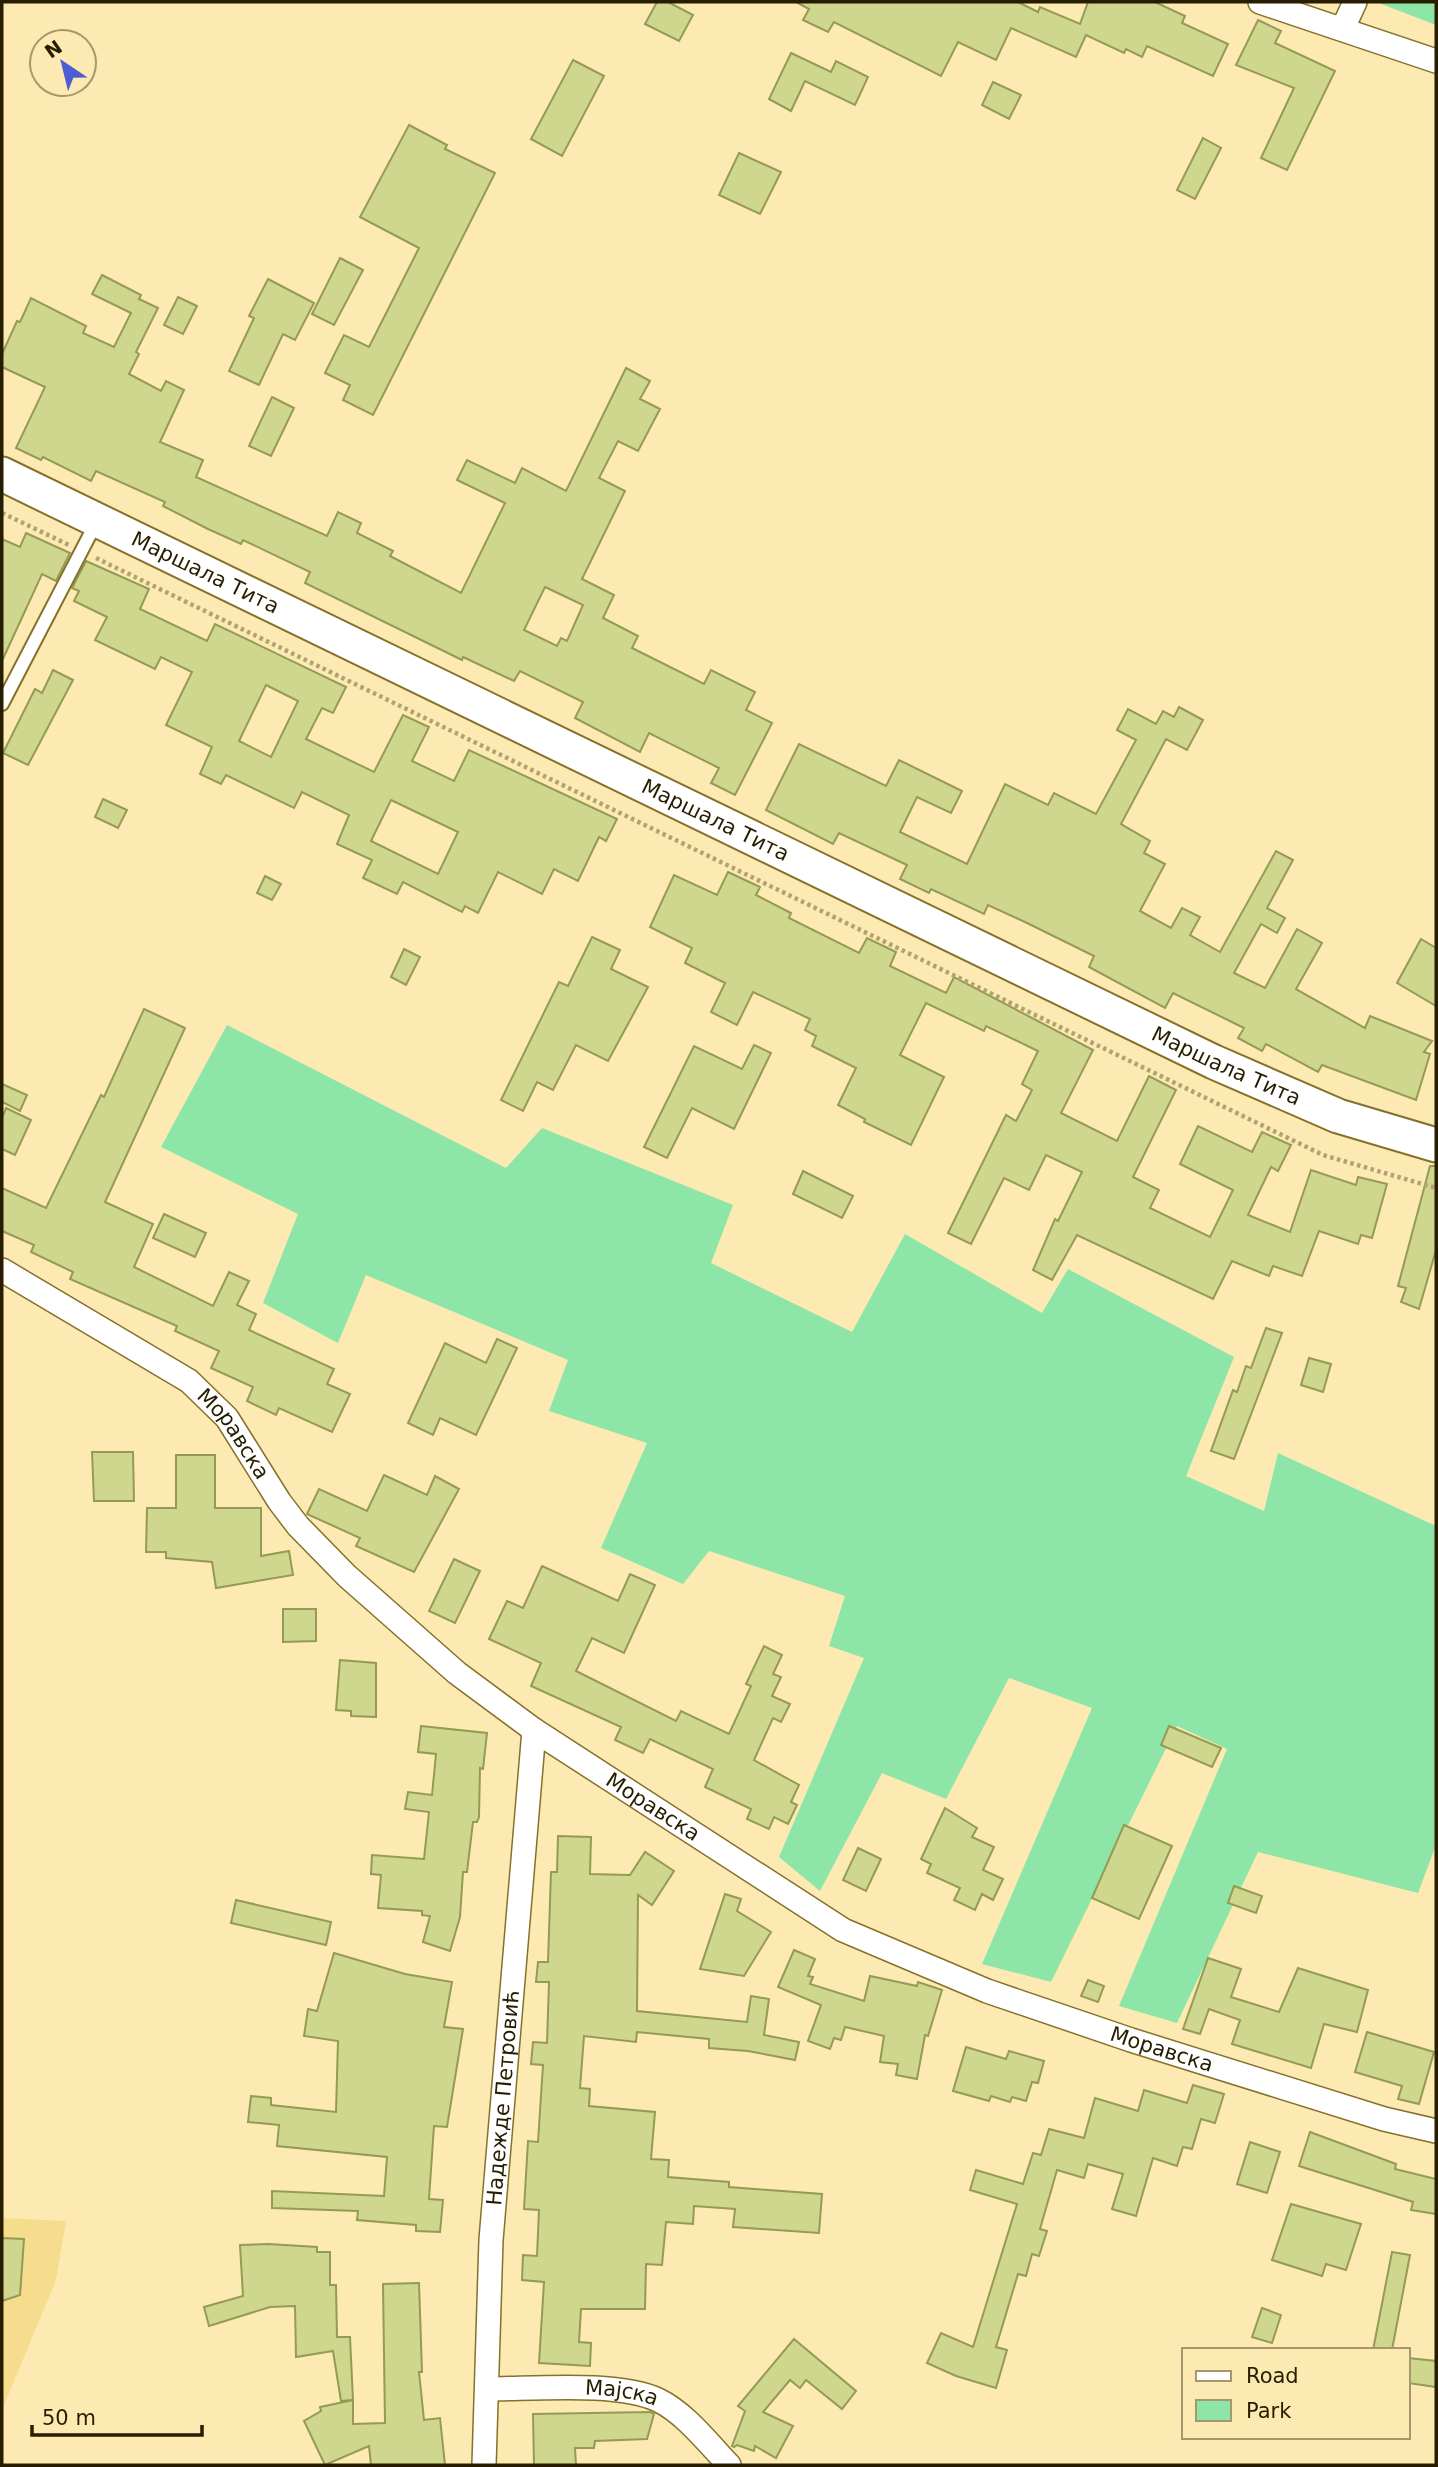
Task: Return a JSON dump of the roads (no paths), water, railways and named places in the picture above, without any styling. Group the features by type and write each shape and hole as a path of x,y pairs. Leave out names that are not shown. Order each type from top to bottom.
{"main road":[{"name":"Маршала Тита","path":"2,474 1214,1062 1338,1115 1436,1144"}],"street":[{"path":"1260,2 1436,61"},
{"path":"1343,28 1355,2"},
{"name":"Моравска","path":"2,1270 189,1381 227,1418 279,1501 299,1527 347,1576 457,1673 534,1730 843,1930 913,1962 987,1991 1131,2040 1384,2119 1436,2131"},
{"name":"Надежде Петровић","path":"484,2465 492,2240 534,1730"},
{"name":"Мајска","path":"487,2389 594,2389 637,2393 658,2400 676,2412 729,2465"}],"lane":[{"path":"2,704 97,521"}]}
